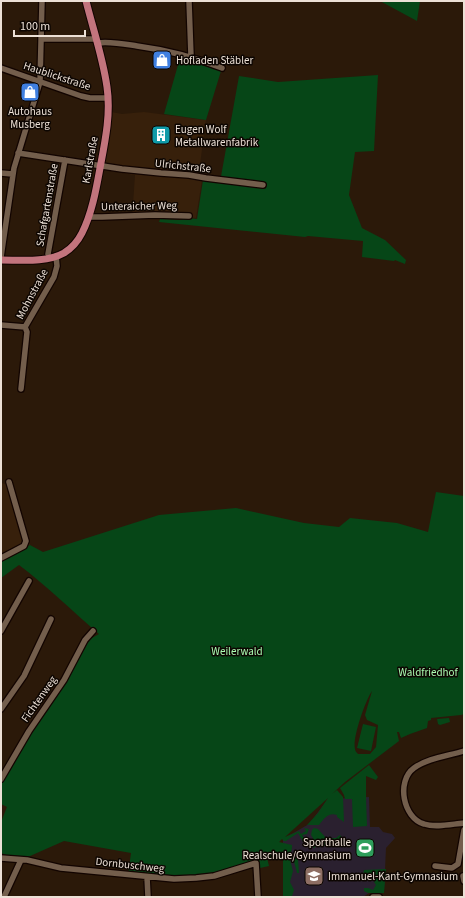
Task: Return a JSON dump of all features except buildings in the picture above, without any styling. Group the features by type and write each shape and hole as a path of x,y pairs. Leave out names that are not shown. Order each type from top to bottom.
{"main road":[{"name":"Karlstraße","path":"1,260 40,259 56,256 68,250 78,240 83,233 89,217 100,166 107,123 108,98 105,78 86,1"}],"street":[{"path":"1,257 12,174 40,82 42,1"},
{"path":"189,1 191,56"},
{"path":"41,39 127,44 191,56 222,68"},
{"name":"Haublickstraße","path":"1,68 85,98 108,98"},
{"name":"Schafgartenstraße","path":"18,153 100,166"},
{"name":"Schafgartenstraße","path":"48,254 65,160"},
{"name":"Ulrichstraße","path":"100,166 143,172 189,175 263,185"},
{"path":"1,173 12,174"},
{"name":"Unteraicher Weg","path":"89,217 155,215 189,216"},
{"name":"Mohnstraße","path":"21,389 27,332 26,327 54,277 57,266 56,256"},
{"path":"1,325 26,327"},
{"path":"1,558 24,546 26,543 26,538 9,482"},
{"path":"1,631 28,581"},
{"path":"1,709 24,676 51,619"},
{"name":"Fichtenweg","path":"1,779 29,731 58,689 86,640 93,631"},
{"path":"435,866 452,868 458,864 464,823 430,825 419,822 409,812 405,799 404,790 406,779 410,772 422,764 464,751"},
{"name":"Dornbuschweg","path":"1,858 21,860 61,868 183,879 206,877 233,871 256,863 258,897"},
{"path":"4,897 21,860"},
{"path":"148,877 148,897"},
{"path":"373,897 378,897"}],"shaded area":[{"path":"111,112 122,114 144,112 206,120 198,179 202,180 196,218 155,215 132,219 135,175 103,170"},
{"path":"1,483 6,484 20,515 30,545 1,561"},
{"path":"369,797 370,827 379,827 383,832 392,834 395,838 386,848 384,892 369,893 363,897 283,897 283,839 309,824 328,799"}],"green space":[{"path":"380,1 420,1 417,21"},
{"path":"180,58 221,71 206,120 164,114"},
{"path":"378,75 374,151 355,152 349,195 362,228 385,240 406,260 405,264 395,260 362,257 363,241 308,236 305,237 159,222 160,219 197,219 203,180 220,182 239,76 278,82"},
{"name":"Weilerwald","path":"436,492 464,496 464,714 431,718 431,720 428,721 427,728 401,738 399,732 397,732 399,741 345,782 332,794 337,790 343,797 344,822 337,817 337,815 331,814 319,825 307,825 318,813 328,798 285,837 299,831 301,834 306,831 304,828 309,829 307,834 302,835 306,840 303,842 298,833 286,841 282,839 279,842 292,845 290,860 293,871 290,882 294,890 292,896 283,897 283,853 267,858 269,866 260,868 259,860 256,863 206,877 128,875 131,853 64,841 21,860 1,853 1,822 7,807 1,804 1,784 12,767 32,729 68,678 90,639 99,634 19,565 1,578 1,561 30,545 43,552 159,515 236,508 304,523 339,527 350,518 397,523 428,532","holes":["372,691 365,715 367,720 378,725 376,747 370,754 358,754 355,750 357,728 369,695"]},
{"path":"449,718 450,722 440,725 438,724 437,719"},
{"path":"363,724 376,727 371,751 357,748"},
{"path":"369,765 378,777 376,780 366,776 367,826 353,827 352,799 345,799 340,788"},
{"path":"314,828 318,829 327,840 330,841 331,838 336,838 340,835 343,838 343,842 335,842 335,845 315,846 314,848 311,845 313,838 311,835"},
{"path":"295,850 308,853 310,855 310,858 298,859 299,873 297,873 293,858"},
{"path":"386,869 384,893 368,893 364,891 364,888 373,890 376,885 374,882 376,877 372,873 364,876 364,870"}],"place":[{"name":"Hofladen Stäbler","path":"162,60"},
{"name":"Autohaus Musberg","path":"30,92"},
{"name":"Eugen Wolf Metallwarenfabrik","path":"161,135"},
{"name":"Sporthalle Realschule/Gymnasium","path":"365,848"},
{"name":"Immanuel-Kant-Gymnasium","path":"314,876"}],"park label":[{"name":"Waldfriedhof","path":"428,672"}]}
